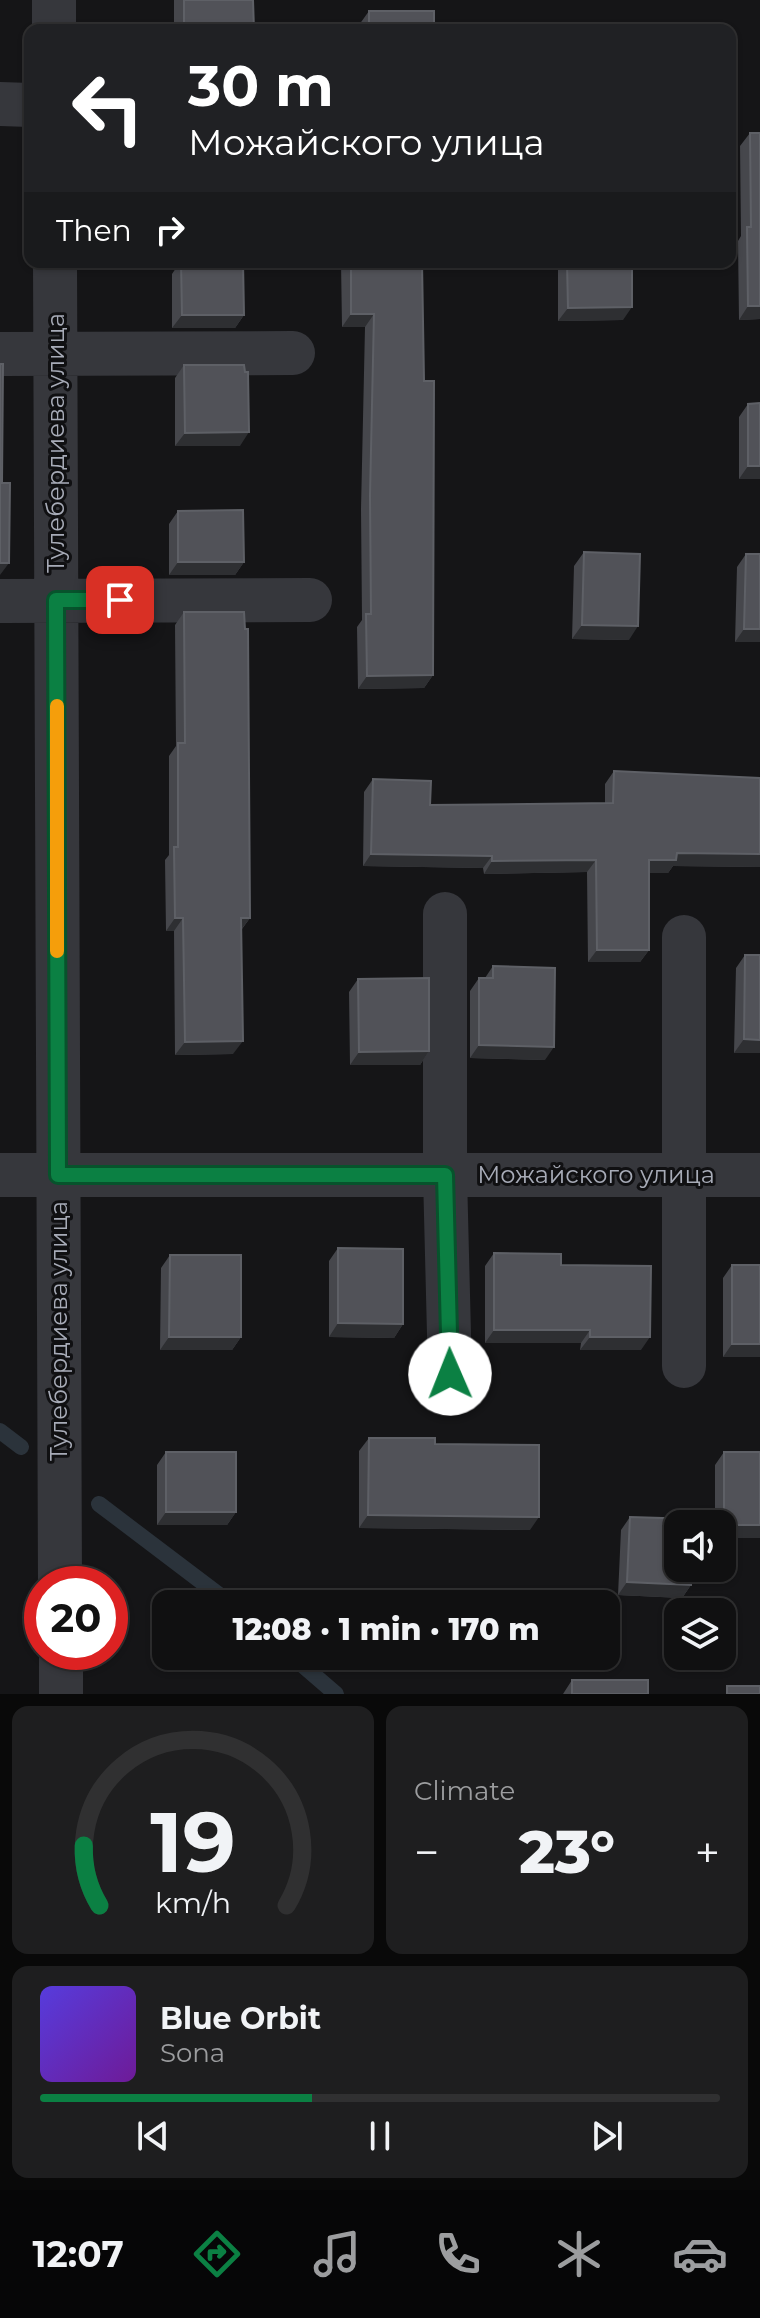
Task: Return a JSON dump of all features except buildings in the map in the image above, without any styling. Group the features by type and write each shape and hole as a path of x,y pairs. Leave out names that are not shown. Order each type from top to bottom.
{"street":[{"path":"54,0 54,24"},
{"path":"0,104 24,105"},
{"name":"Тулебердиева улица","path":"55,268 60,1566"},
{"path":"0,354 293,353"},
{"path":"0,601 310,600"},
{"path":"445,914 445,1175 450,1374"},
{"path":"684,937 684,1366"},
{"name":"Можайского улица","path":"0,1175 760,1175"},
{"path":"61,1670 61,1694"}],"waterway":[{"path":"0,1431 21,1447"},
{"path":"99,1504 213,1590"},
{"path":"308,1670 336,1694"}],"slow traffic":[{"path":"57,706 57,951"}],"route":[{"path":"120,600 56,600 58,1175 445,1175 450,1374"}]}
